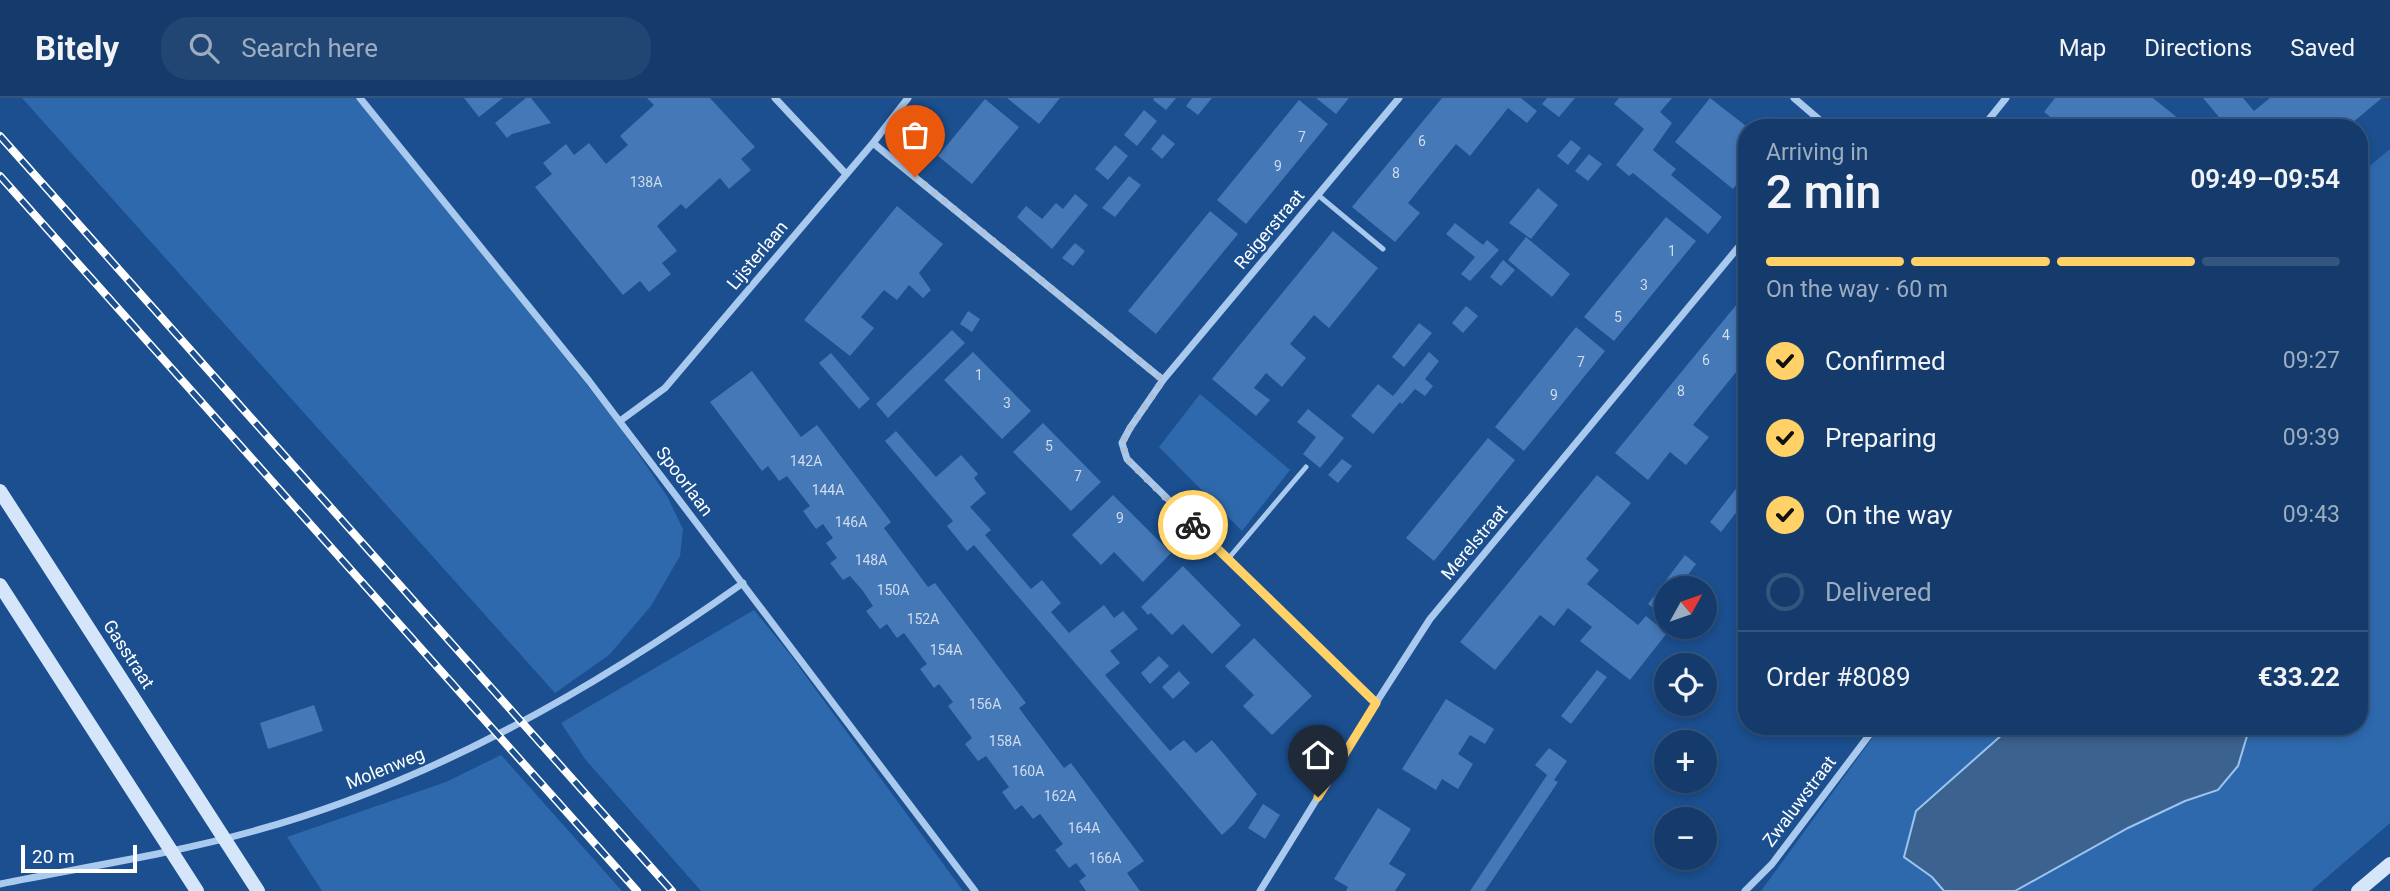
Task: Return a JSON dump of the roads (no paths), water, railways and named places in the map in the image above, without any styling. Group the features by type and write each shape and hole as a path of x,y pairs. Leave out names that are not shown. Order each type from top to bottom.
{"street":[{"name":"Spoorlaan","path":"360,98 620,421 975,891"},
{"path":"775,98 846,174"},
{"name":"Lijsterlaan","path":"620,421 665,388 908,98"},
{"name":"Reigerstraat","path":"1228,559 1127,459 1122,443 1163,380 1399,98"},
{"path":"1794,98 1818,119"},
{"path":"1989,119 2006,98"},
{"path":"873,143 1163,380"},
{"name":"Merelstraat","path":"1260,891 1430,620 1738,248"},
{"name":"Gasstraat","path":"0,491 258,891"},
{"path":"1228,559 1376,703"},
{"name":"Molenweg","path":"0,884 225,839 367,794 455,755 565,699 664,639 743,583"},
{"path":"0,585 197,891"},
{"name":"Zwaluwstraat","path":"1745,891 1772,864 1869,735"},
{"path":"2358,891 2390,864"}],"lane":[{"path":"1318,195 1383,249"},
{"path":"1228,559 1306,467"}],"railway":[{"path":"0,136 672,891"},
{"path":"0,176 637,891"}]}
